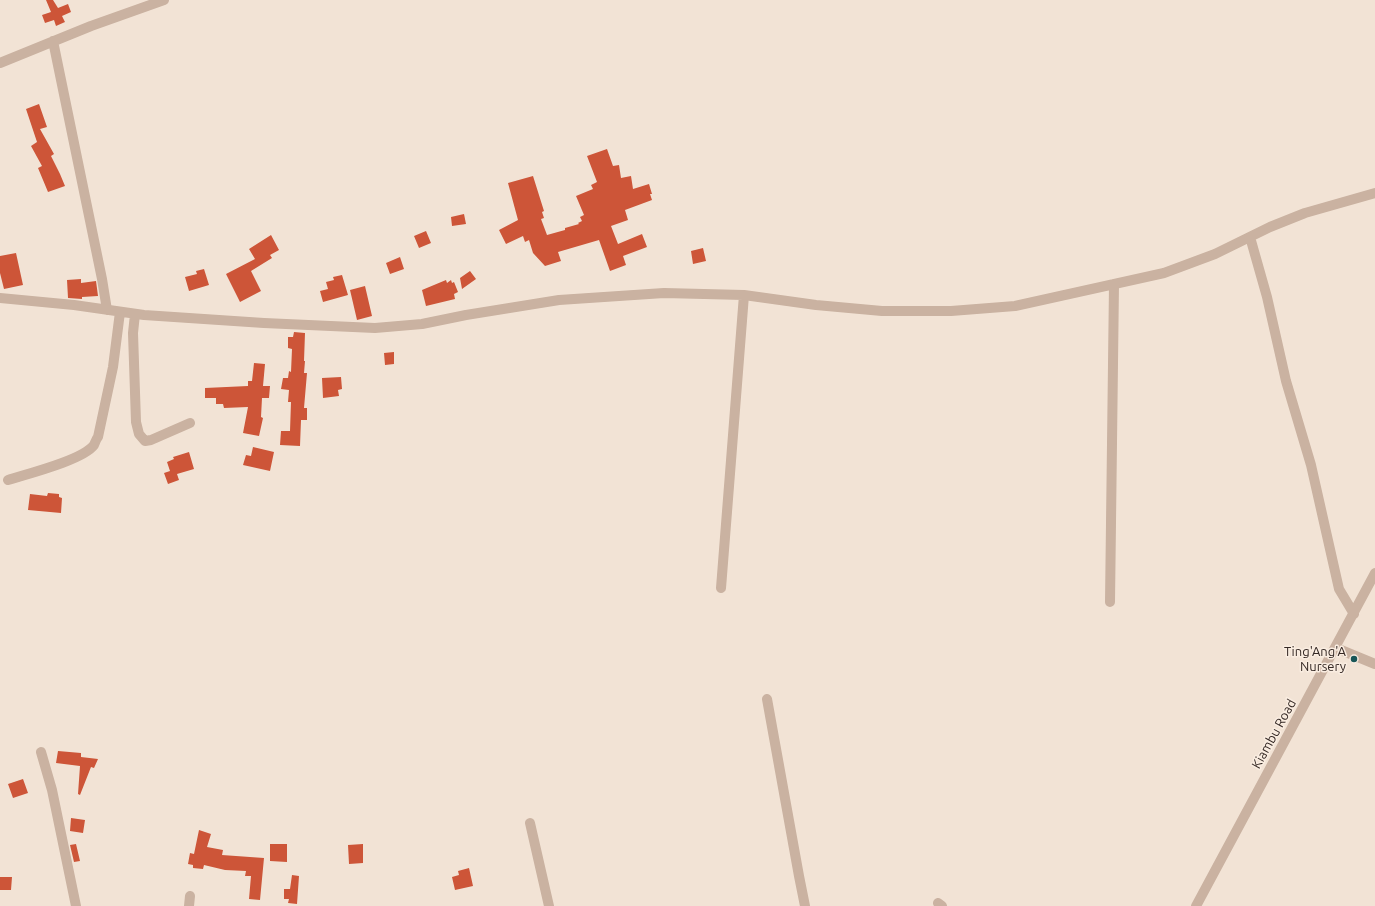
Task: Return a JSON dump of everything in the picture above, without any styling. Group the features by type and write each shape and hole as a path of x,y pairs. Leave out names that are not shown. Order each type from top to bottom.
{"street":[{"path":"0,63 53,41 164,0"},
{"path":"53,41 107,310"},
{"path":"0,298 74,305 135,314 264,323 375,328 422,324 466,315 559,300 664,293 744,295 816,305 882,311 951,311 1014,306 1164,273 1214,254 1270,227 1305,213 1375,193"},
{"path":"1250,237 1267,297 1286,381 1311,465 1339,589 1354,614"},
{"path":"1110,602 1114,284"},
{"path":"721,588 744,295"},
{"path":"8,480 69,460 84,453 94,446 98,437 113,367 120,312"},
{"path":"135,314 133,357 136,422 139,434 145,441 151,440 190,422"},
{"name":"Kiambu Road","path":"1196,906 1375,574"},
{"path":"1336,648 1375,664"},
{"path":"767,699 805,906"},
{"path":"41,752 53,798 76,906"},
{"path":"530,823 549,906"}],"building":[{"path":"46,0 53,0 58,8 68,4 71,12 62,16 65,22 56,26 54,20 45,23 42,15 51,12"},
{"path":"39,104 47,127 40,129 54,154 51,156 65,186 48,192 38,168 42,166 31,146 37,142 26,109"},
{"path":"607,149 613,166 619,165 621,178 631,176 633,189 649,184 652,194 650,194 652,200 625,210 628,220 611,226 618,244 642,234 647,247 623,256 626,265 610,271 599,240 558,252 561,261 545,266 533,253 529,240 525,242 523,236 506,244 499,230 518,220 508,183 533,176 544,211 542,212 544,218 541,219 547,235 565,230 565,228 579,224 578,223 582,221 580,217 584,215 576,196 593,189 591,185 597,182 587,156"},
{"path":"464,214 466,224 452,226 451,217"},
{"path":"426,231 431,243 419,248 414,236"},
{"path":"271,235 279,250 270,255 272,258 251,271 261,291 240,302 226,274 255,259 249,249"},
{"path":"703,248 706,261 693,264 691,251"},
{"path":"16,253 23,285 4,289 0,273 0,256"},
{"path":"400,257 404,269 390,274 386,263"},
{"path":"204,269 209,285 189,291 185,277 197,274 196,271"},
{"path":"470,271 476,279 462,289 460,278"},
{"path":"342,275 348,295 323,302 320,291 328,289 326,282 334,280 333,277"},
{"path":"81,279 81,283 96,281 98,296 82,297 82,299 68,298 67,280"},
{"path":"446,280 447,283 451,280 452,283 454,282 458,292 454,294 455,299 426,306 422,290"},
{"path":"365,286 372,316 357,320 350,290"},
{"path":"294,332 305,333 304,373 307,373 304,408 307,408 307,420 301,420 300,446 280,445 281,431 290,431 291,402 288,402 289,390 281,389 283,378 288,378 289,371 291,372 292,349 288,348 288,337 293,337"},
{"path":"394,352 394,364 385,365 384,353"},
{"path":"254,363 265,364 263,386 270,386 269,398 262,398 261,417 263,418 259,436 243,433 248,407 224,408 223,404 216,404 216,398 205,398 205,388 248,386 248,381 252,381"},
{"path":"341,377 342,389 338,390 339,396 323,398 322,378"},
{"path":"253,447 274,452 270,471 243,465 246,455 251,456"},
{"path":"189,452 194,469 177,474 179,480 168,484 164,473 170,471 167,462 174,459 173,457"},
{"path":"48,493 59,494 59,497 62,498 61,513 28,510 30,494 47,496"},
{"path":"58,751 81,753 81,757 98,759 94,768 91,767 80,795 78,794 80,766 56,763"},
{"path":"23,779 28,793 13,798 8,784"},
{"path":"71,818 85,820 83,833 70,831"},
{"path":"199,830 211,834 207,847 223,850 222,855 264,858 260,900 249,899 251,876 245,876 246,871 225,870 204,865 203,869 193,868 193,865 188,864 190,853 194,854"},
{"path":"76,844 80,861 74,862 70,845"},
{"path":"270,844 287,844 287,862 270,861"},
{"path":"363,844 363,863 349,864 348,845"},
{"path":"469,868 473,886 455,890 452,877 459,875 458,871"},
{"path":"292,875 299,876 297,904 288,903 289,899 284,899 284,889 290,889"},
{"path":"0,877 12,877 11,890 0,890"}],"place":[{"name":"Ting'Ang'A Nursery","path":"1354,659"}]}
